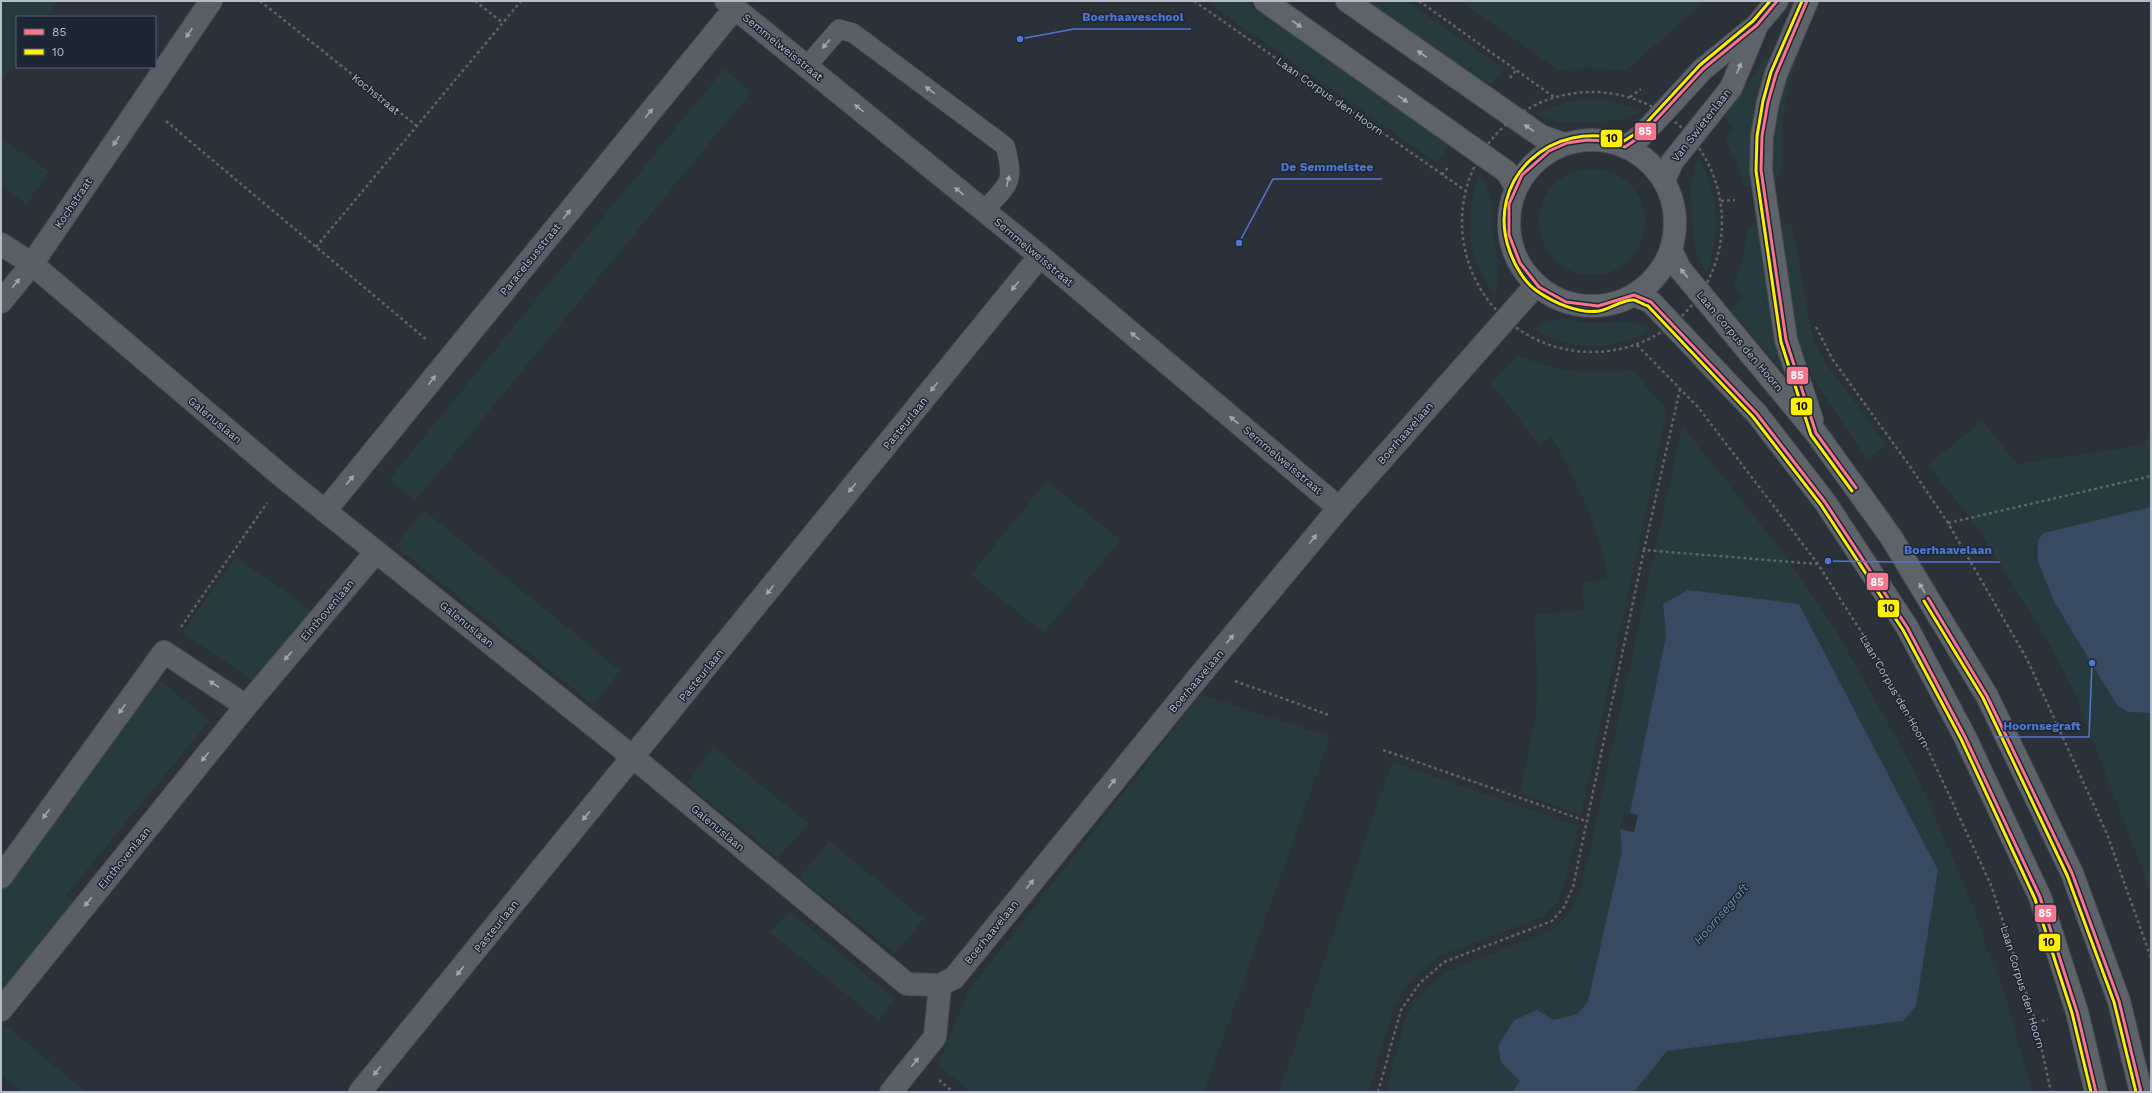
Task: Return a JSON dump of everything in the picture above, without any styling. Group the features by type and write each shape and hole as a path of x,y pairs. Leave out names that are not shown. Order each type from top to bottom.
{"main road":[{"path":"1265,1 1507,172 1516,187"},
{"path":"1347,1 1541,136 1564,144"},
{"name":"Van Swietenlaan","path":"1625,147 1641,136 1702,70 1757,25 1777,1"},
{"path":"1807,1 1776,74 1768,102 1762,136 1760,170 1786,340 1816,433"},
{"name":"Van Swietenlaan","path":"1664,182 1672,162 1731,88 1757,25"},
{"path":"1605,140 1625,147 1643,157 1664,182 1672,200 1675,215 1674,239 1671,250 1657,276 1634,295 1604,306 1583,306 1558,299 1536,285 1522,269 1510,239 1508,218 1516,187 1536,161 1564,144 1605,140"},
{"name":"Laan Corpus den Hoorn","path":"1671,250 1680,269 1816,433 1891,537 1987,696 2072,873 2120,1001 2141,1092"},
{"path":"1634,295 1651,302 1757,414 1825,502 1907,627 1965,737 2040,897 2077,1012 2096,1092"}],"street":[{"name":"Kochstraat","path":"1,302 32,264 211,1"},
{"name":"Semmelweisstraat","path":"730,5 1040,256 1339,508"},
{"name":"Paracelsusstraat","path":"325,511 449,358 730,5"},
{"name":"Galenuslaan","path":"1,244 32,264 284,478 634,758 907,984 940,985"},
{"name":"Pasteurlaan","path":"360,1092 634,758 1040,256"},
{"name":"Boerhaavelaan","path":"940,985 954,978 1339,508 1536,285"},
{"name":"Einthovenlaan","path":"1,1010 246,706 376,552"},
{"path":"1,877 164,652 246,706"},
{"path":"891,1092 935,1038 940,985"}],"lane":[{"path":"807,66 839,29 853,33 1005,146 1011,164 1008,185 984,210"}],"path":[{"name":"Kochstraat","path":"260,1 417,126"},
{"path":"475,1 503,23"},
{"path":"316,247 521,1"},
{"name":"Laan Corpus den Hoorn","path":"1194,1 1466,191"},
{"path":"1419,1 1555,97"},
{"path":"142,102 449,358"},
{"path":"1815,321 1817,329 1833,360 1909,465 1948,523 2027,659 2107,834 2151,958"},
{"name":"Laan Corpus den Hoorn","path":"1637,345 1698,407 1818,564 1887,673 1929,752 1991,885 2036,1023 2051,1092"},
{"path":"1378,1092 1401,1010 1420,984 1444,962 1552,921 1564,907 1573,887 1644,550 1680,388"},
{"path":"1948,523 2151,476"},
{"path":"164,652 284,478"},
{"path":"1644,550 1818,564"},
{"path":"1205,670 1329,715"},
{"path":"1384,750 1586,822"}],"green space":[{"path":"1,1 58,1 48,16 16,16 16,61 1,82"},
{"path":"1206,1 1245,1 1449,145 1437,163"},
{"path":"1364,1 1406,1 1503,68 1492,85 1465,71"},
{"path":"1460,1 1705,1 1626,71 1587,67 1560,71"},
{"path":"1798,44 1802,47 1792,76 1783,117 1782,168 1779,176 1772,182 1773,145 1777,112 1785,79"},
{"path":"1766,57 1771,60 1759,92 1751,136 1752,185 1744,186 1736,162 1724,139 1734,129 1724,117"},
{"path":"724,69 751,92 416,500 389,480"},
{"path":"1576,100 1609,100 1643,111 1628,118 1609,121 1573,123 1554,121 1536,114 1549,108"},
{"path":"1,139 49,171 27,204 1,186"},
{"path":"1699,156 1711,186 1716,214 1714,243 1707,274 1696,253 1692,218 1692,180 1693,172"},
{"path":"1592,169 1612,173 1629,185 1641,202 1645,222 1641,242 1629,259 1612,271 1592,275 1572,271 1555,259 1543,242 1539,222 1543,202 1555,185 1572,173"},
{"path":"1479,174 1488,189 1492,202 1493,232 1498,263 1498,278 1495,296 1478,266 1470,237 1471,207"},
{"path":"1792,224 1813,340 1827,365 1886,445 1867,459 1812,377 1797,343 1777,225"},
{"path":"1758,226 1776,346 1785,366 1780,368 1731,311 1743,297 1733,286 1743,258 1748,227"},
{"path":"1564,318 1588,323 1628,322 1635,323 1652,330 1622,342 1592,346 1563,342 1548,337 1533,329 1547,321"},
{"path":"1518,355 1559,369 1572,371 1598,372 1629,370 1636,374 1667,410 1581,815 1520,793 1536,714 1538,680 1533,615 1585,610 1581,584 1608,578 1599,541 1586,505 1552,437 1539,445 1499,393 1490,385"},
{"path":"1982,421 2018,464 2142,445 2151,435 2151,507 2044,533 2055,603 2092,663 2128,712 2151,713 2151,892 2075,694 2050,645 1977,526 1928,465"},
{"path":"1682,426 1777,545 1838,634 1916,774 1973,906 1989,955 2004,990 2032,1092 1634,1092 1667,1051 1903,1021 1938,870 1799,604 1663,604 1666,635 1630,813 1624,811 1620,829 1622,851 1588,1001 1578,1014 1554,1020 1537,1010 1501,1062 1520,1081 1512,1092 1386,1092 1407,1013 1427,988 1446,972 1553,930 1571,911 1582,886"},
{"path":"1047,481 1120,540 1044,633 971,575"},
{"path":"424,510 620,671 593,705 395,546"},
{"path":"236,557 312,611 255,681 182,633"},
{"path":"157,678 209,721 66,895 74,902 1,992 1,889"},
{"path":"1201,694 1330,737 1204,1092 971,1092 938,1065 969,990"},
{"path":"713,746 809,824 778,858 687,784"},
{"path":"1392,762 1578,826 1564,883 1557,902 1545,916 1440,956 1420,971 1405,988 1394,1006 1369,1092 1279,1092"},
{"path":"829,841 924,919 895,953 800,878"},
{"path":"789,911 895,999 878,1020 770,932"},
{"path":"1,1022 86,1092 22,1092 1,1074"}],"water":[{"path":"2151,507 2151,713 2128,712 2117,705 2055,603 2038,562 2038,540 2044,533"},
{"path":"1688,590 1799,604 1938,870 1916,1006 1903,1021 1667,1051 1634,1092 1512,1092 1520,1081 1501,1062 1498,1046 1514,1020 1537,1010 1554,1020 1578,1014 1588,1001 1622,851 1620,829 1634,832 1638,815 1630,813 1666,635 1663,604"}],"transit line":[{"name":"10","path":"1770,1 1753,21 1700,65 1638,132 1624,141 1598,136 1572,138 1550,146 1530,160 1515,178 1506,200 1504,225 1510,252 1528,284 1551,300 1567,307 1583,311 1599,311 1630,300 1634,300 1648,306 1753,417 1821,505 1903,630 1961,739 2035,899 2072,1013 2091,1092"},
{"name":"85","path":"1777,1 1757,25 1703,69 1641,136 1625,147 1606,141 1587,140 1567,143 1549,151 1522,175 1509,204 1509,235 1520,263 1539,287 1566,302 1598,306 1634,295 1651,302 1757,414 1825,502 1907,627 1965,737 2040,897 2077,1012 2096,1092"},
{"name":"10","path":"1802,1 1771,72 1763,101 1757,136 1756,171 1781,342 1811,435 1852,491"},
{"name":"85","path":"1807,1 1776,74 1768,102 1762,136 1761,170 1786,340 1816,433 1856,488"},
{"name":"85","path":"1928,598 1987,696 2072,873 2119,1001 2141,1092"},
{"name":"10","path":"1924,601 1983,698 2067,875 2114,1002 2136,1092"}],"place":[{"name":"Boerhaaveschool","path":"1020,39"},
{"name":"De Semmelstee","path":"1239,243"},
{"name":"Boerhaavelaan","path":"1828,561"},
{"name":"Hoornsegraft","path":"2092,663"}]}
